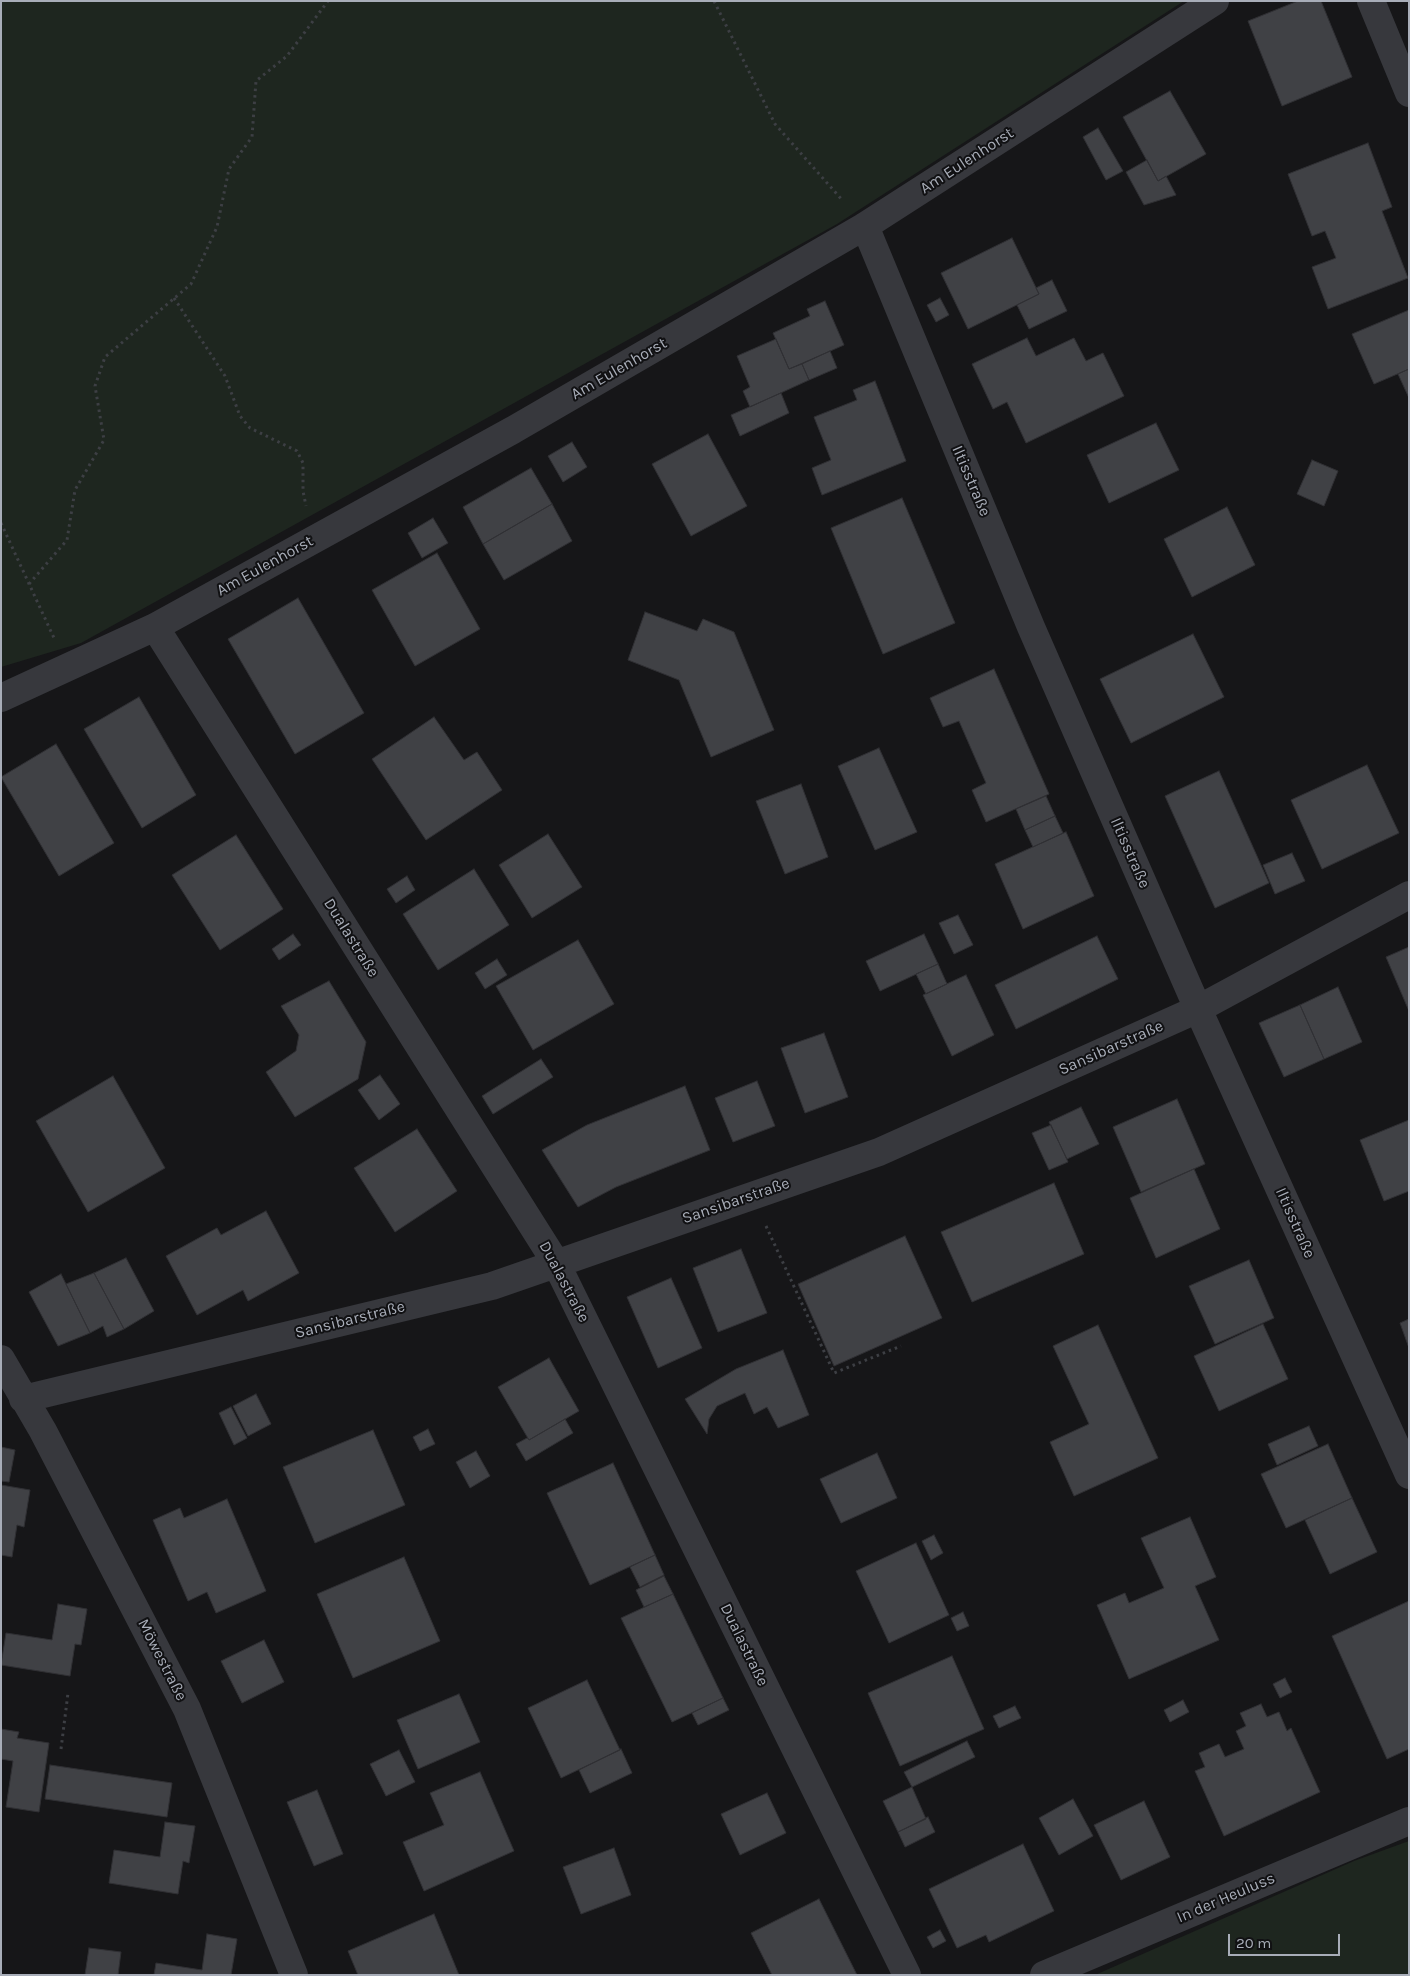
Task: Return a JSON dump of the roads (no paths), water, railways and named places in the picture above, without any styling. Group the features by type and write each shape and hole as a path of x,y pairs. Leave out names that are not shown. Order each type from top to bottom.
{"street":[{"name":"Am Eulenhorst","path":"1,698 155,627 513,430 865,226 1216,1"},
{"path":"1371,1 1409,92"},
{"name":"Iltisstraße","path":"865,226 1031,626 1198,1009 1409,1475"},
{"name":"Dualastraße","path":"155,627 556,1263 907,1975"},
{"name":"Sansibarstraße","path":"24,1399 492,1286 879,1152 1198,1009 1409,895"},
{"name":"Möwestraße","path":"1,1359 43,1431 187,1709 294,1975"},
{"name":"In der Heuluss","path":"1044,1975 1409,1820"}]}
